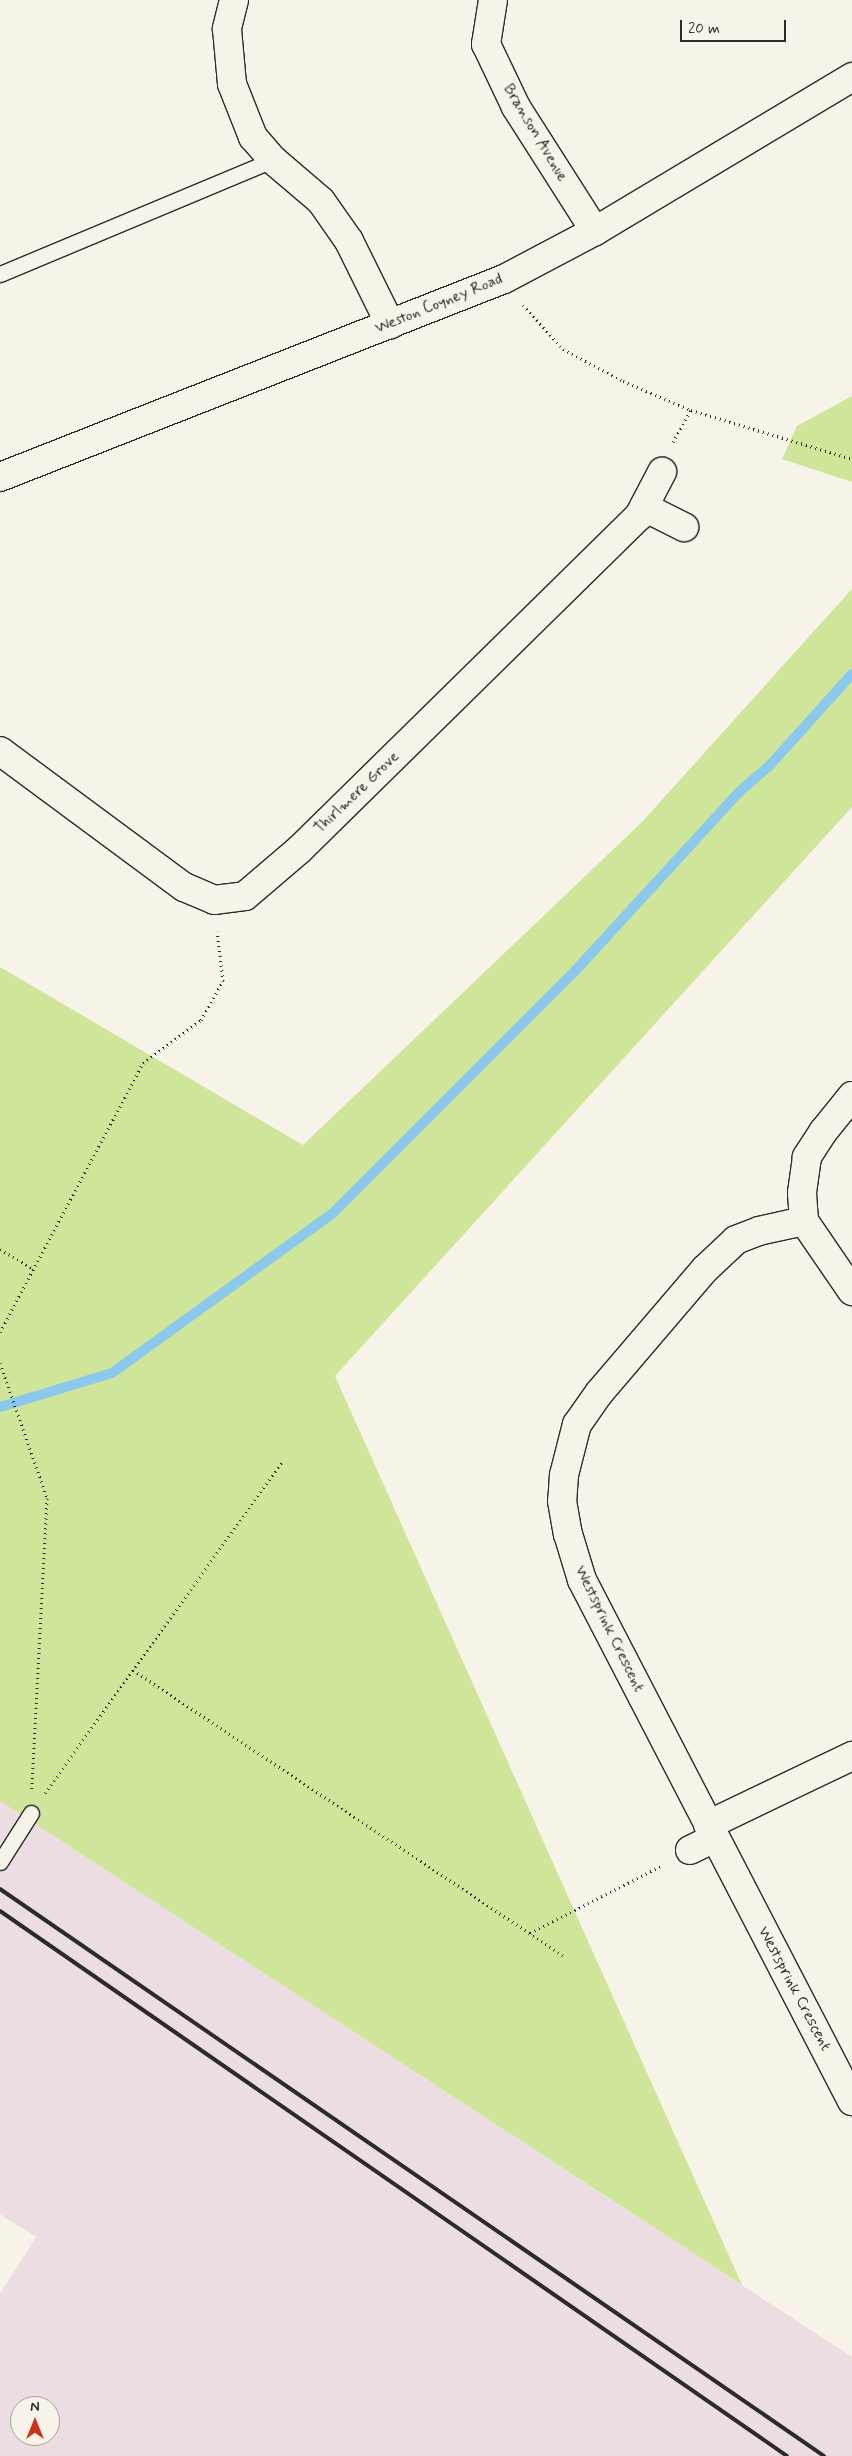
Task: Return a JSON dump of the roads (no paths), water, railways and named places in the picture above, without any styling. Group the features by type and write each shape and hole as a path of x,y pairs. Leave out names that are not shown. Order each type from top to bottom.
{"street":[{"path":"234,0 227,29 232,84 253,137 273,160 321,201 350,241 390,324"},
{"name":"Branson Avenue","path":"494,0 486,44 516,107 595,231"},
{"name":"Weston Coyney Road","path":"0,477 504,278 595,231 852,77"},
{"name":"Thirlmere Grove","path":"0,751 184,887 214,900 245,896 300,849 639,516 662,472"},
{"path":"644,507 684,526"},
{"path":"852,1096 823,1132 807,1157 802,1192 804,1221 852,1291"},
{"name":"Westsprink Crescent","path":"804,1221 759,1231 736,1240 721,1252 599,1393 577,1424 564,1475 562,1501 568,1534 582,1580 852,2101"},
{"path":"690,1850 711,1832 852,1756"}],"lane":[{"path":"0,274 273,160"},
{"path":"0,1862 31,1813"}],"waterway":[{"path":"0,1407 112,1373 332,1214 575,971 738,793 770,765 852,674"}],"railway":[{"path":"0,1889 824,2456"},
{"path":"0,1911 787,2456"}]}
